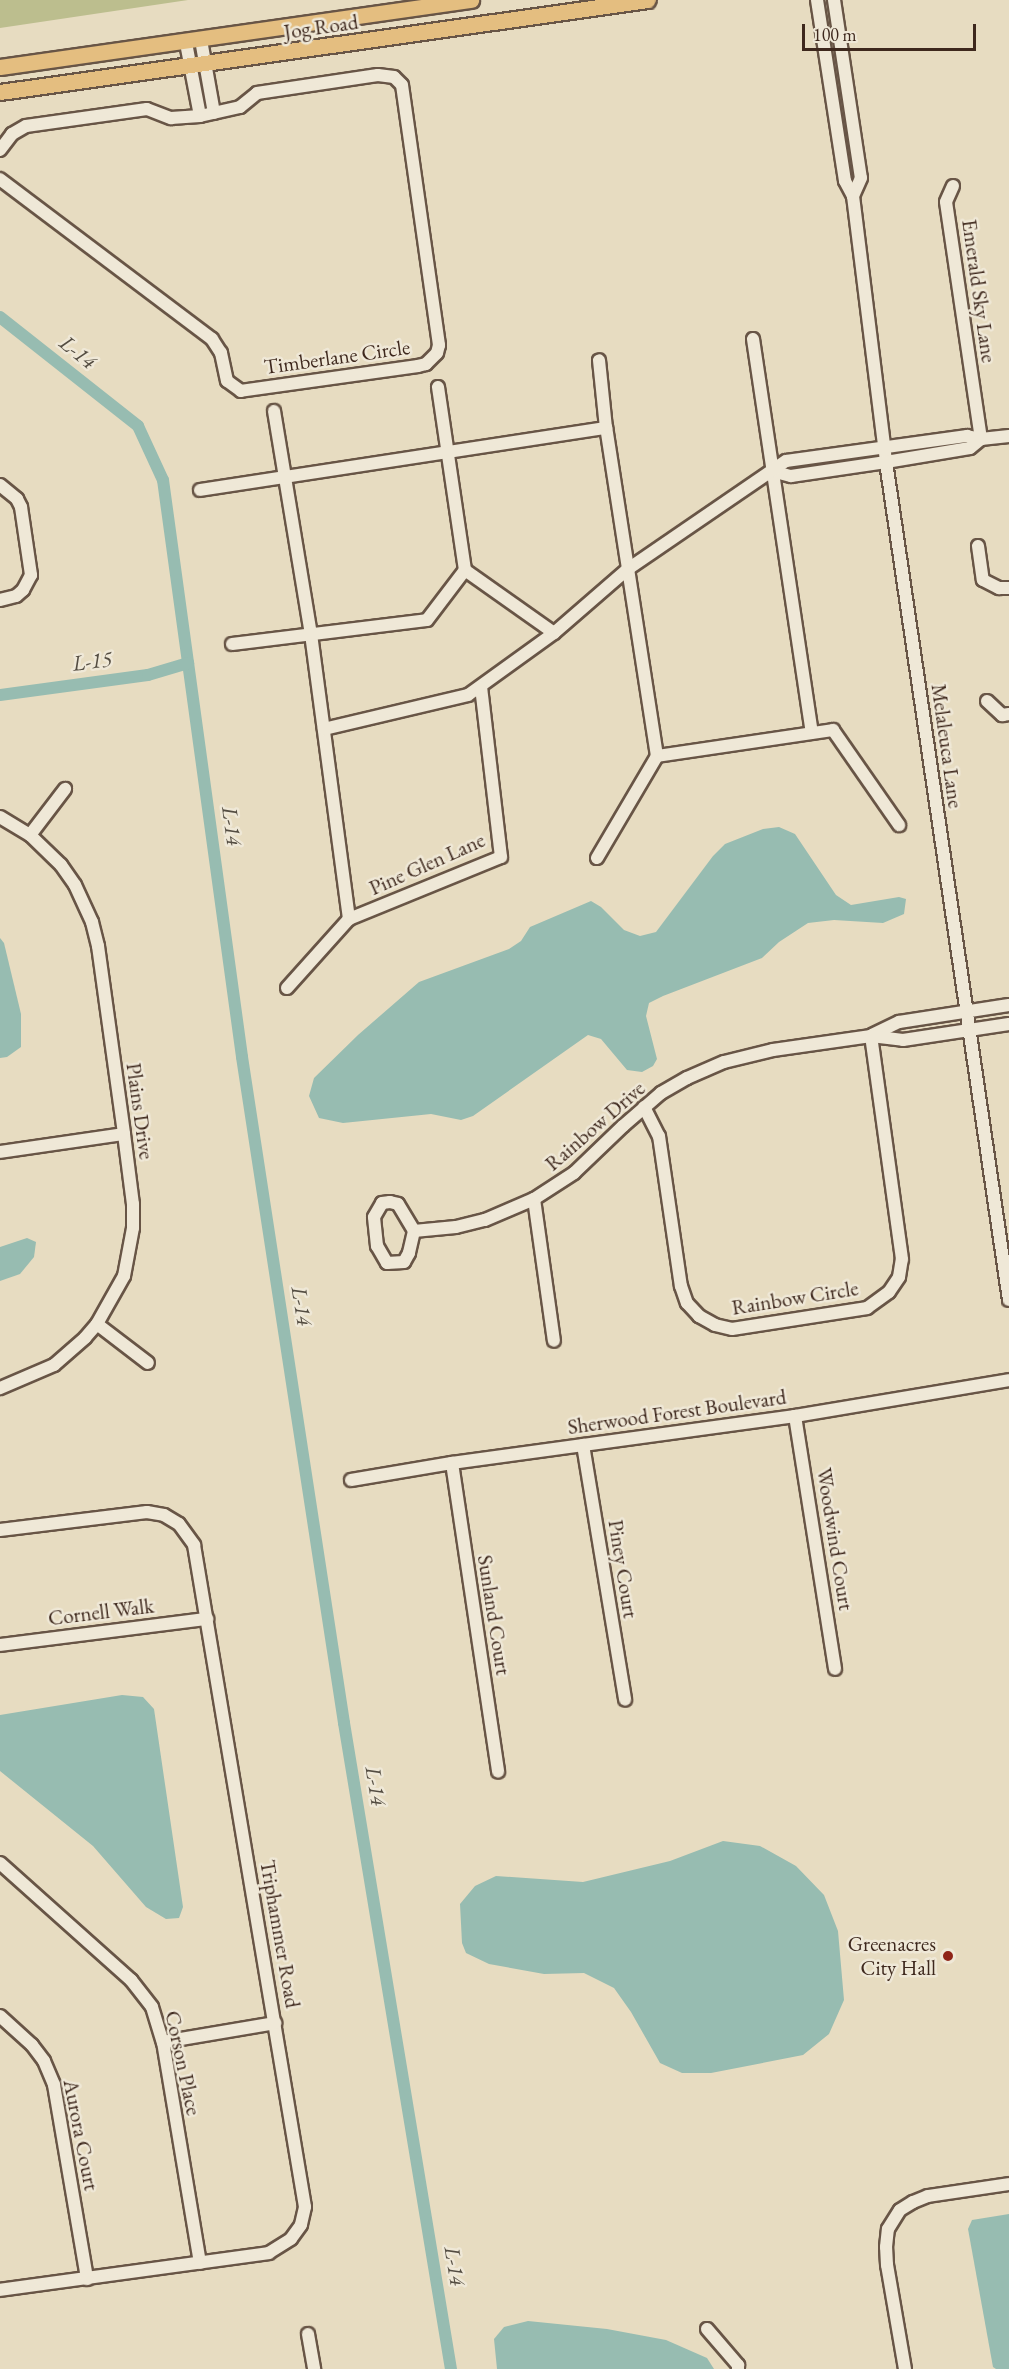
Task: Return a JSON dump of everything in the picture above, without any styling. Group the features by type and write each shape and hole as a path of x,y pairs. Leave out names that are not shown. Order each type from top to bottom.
{"main road":[{"name":"Jog Road","path":"0,67 471,0"},
{"name":"Jog Road","path":"0,92 206,65 648,0"}],"street":[{"name":"Melaleuca Lane","path":"817,0 845,181 853,196 886,462 1009,1300"},
{"name":"Melaleuca Lane","path":"834,0 861,178 853,196"},
{"path":"194,41 206,65 214,113"},
{"path":"194,41 190,67 200,116"},
{"name":"Timberlane Circle","path":"0,150 12,134 26,126 147,109 171,118 200,116 240,107 257,93 378,75 394,77 402,85 439,345 432,359 418,366 241,391 232,388 227,381 218,345 212,339 0,179"},
{"name":"Emerald Sky Lane","path":"953,186 946,202 981,439"},
{"path":"753,339 812,733"},
{"path":"597,858 657,756 606,428 599,360"},
{"path":"232,644 426,620 465,570 438,387"},
{"name":"Pine Glen Lane","path":"274,411 312,634 349,919"},
{"path":"200,490 606,428"},
{"path":"324,729 468,695 554,633 628,569 786,461 967,436 981,439 1009,436"},
{"path":"772,471 791,476 868,465 970,448 981,439"},
{"path":"0,484 15,497 21,507 30,567 28,583 16,596 0,600"},
{"path":"978,546 983,580 999,588 1009,588"},
{"path":"465,570 554,633"},
{"name":"Pine Glen Lane","path":"287,988 349,919 501,856 481,687"},
{"path":"987,701 1002,715 1009,714"},
{"path":"657,756 833,730 899,825"},
{"path":"30,835 65,789"},
{"name":"Plains Drive","path":"0,817 30,835 65,871 75,885 92,922 98,946 133,1204 130,1252 114,1299 98,1324 86,1338 54,1365 0,1388"},
{"name":"Rainbow Drive","path":"871,1036 899,1022 1009,1005"},
{"name":"Rainbow Drive","path":"414,1231 456,1227 485,1220 534,1200 574,1173 644,1107 687,1078 724,1062 773,1050 871,1036 903,1040 1009,1024"},
{"name":"Rainbow Circle","path":"644,1107 659,1136 681,1286 687,1303 699,1316 715,1325 732,1329 867,1308 889,1292 898,1277 902,1259 871,1036"},
{"path":"0,1152 124,1134"},
{"path":"534,1200 554,1341"},
{"path":"382,1203 398,1204 414,1231 409,1253 404,1262 387,1263 381,1256 375,1234 376,1209 382,1203"},
{"path":"98,1324 148,1363"},
{"name":"Sherwood Forest Boulevard","path":"351,1480 452,1463 795,1416 1009,1380"},
{"name":"Woodwind Court","path":"795,1416 836,1669"},
{"name":"Piney Court","path":"583,1445 625,1700"},
{"name":"Sunland Court","path":"452,1463 498,1772"},
{"name":"Triphammer Road","path":"0,1530 147,1512 164,1515 179,1524 194,1545 304,2199 301,2224 291,2239 269,2253 0,2290"},
{"name":"Cornell Walk","path":"0,1645 207,1618"},
{"name":"Corson Place","path":"0,1863 143,1994 158,2022 200,2264"},
{"name":"Aurora Court","path":"0,2016 32,2045 44,2061 54,2085 87,2279"},
{"path":"163,2042 275,2024"},
{"path":"905,2369 887,2265 888,2229 900,2210 920,2199 1009,2184"},
{"path":"707,2329 738,2365 738,2369"},
{"path":"308,2334 314,2369"}],"green space":[{"path":"0,0 188,0 0,28"}],"water":[{"path":"779,827 795,834 836,895 851,905 899,897 906,899 904,914 883,923 834,920 808,923 779,942 762,958 649,1003 646,1016 657,1059 653,1066 642,1072 627,1070 601,1039 588,1035 473,1116 461,1120 431,1114 343,1123 319,1118 309,1096 314,1078 358,1035 419,982 509,949 521,941 530,927 591,901 601,907 624,930 640,936 656,932 713,856 725,844 763,829"},
{"path":"0,938 4,943 21,1014 21,1047 7,1057 0,1058"},
{"path":"27,1238 36,1242 34,1257 20,1274 0,1281 0,1247"},
{"path":"122,1695 143,1697 154,1709 183,1907 179,1918 166,1919 146,1907 93,1846 0,1771 0,1715"},
{"path":"723,1841 760,1846 796,1866 824,1895 838,1931 844,2000 829,2034 803,2055 711,2073 682,2073 660,2063 631,2012 614,1988 584,1973 544,1974 489,1964 466,1953 462,1943 460,1904 475,1886 496,1876 583,1882 670,1861"},
{"path":"1009,2214 1009,2369 996,2369 993,2367 968,2229 972,2220"},
{"path":"528,2321 607,2329 666,2340 707,2358 714,2369 497,2369 494,2339 504,2327"}],"waterway":[{"name":"L-14","path":"0,317 138,426 163,480 242,1057 344,1723 451,2369"},
{"name":"L-15","path":"0,695 148,675 188,663"}],"place":[{"name":"Greenacres City Hall","path":"948,1956"}]}
